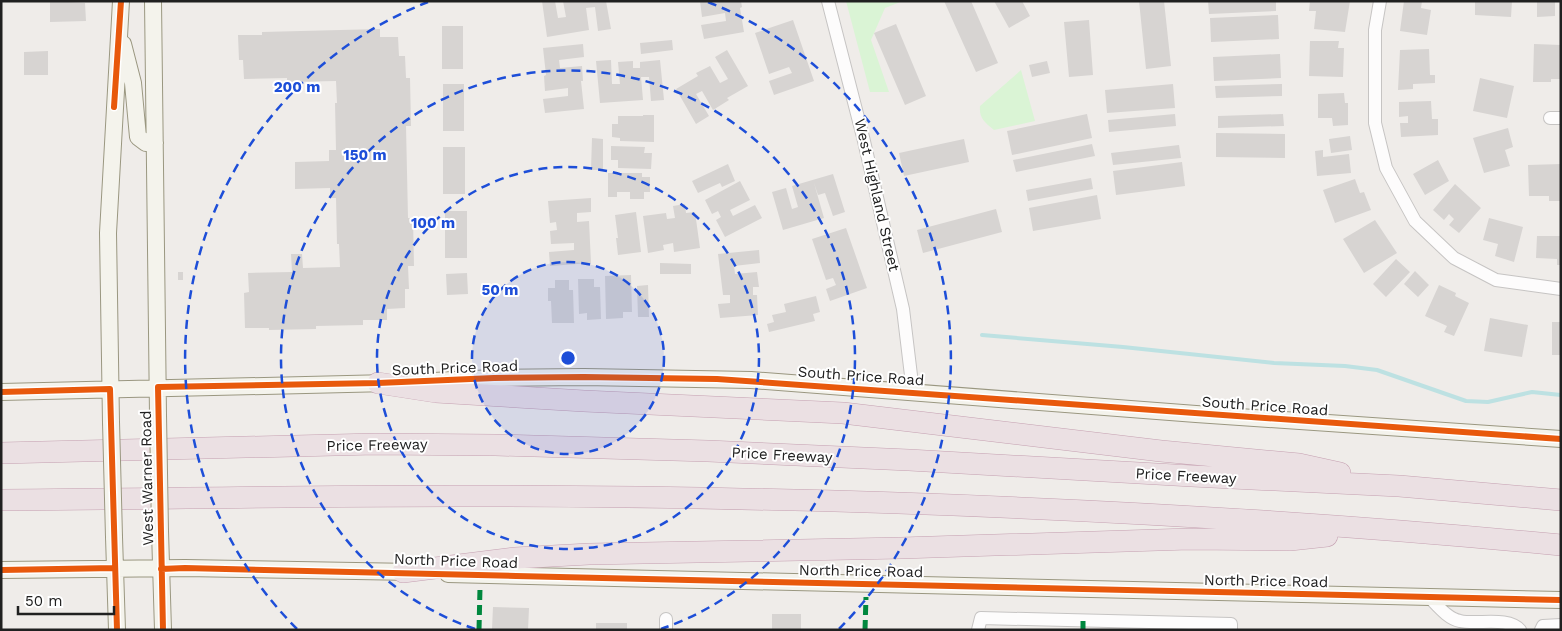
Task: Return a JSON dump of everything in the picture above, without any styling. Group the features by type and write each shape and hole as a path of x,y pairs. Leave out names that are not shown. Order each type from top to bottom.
{"highway":[{"path":"378,384 436,392 584,401 843,412 1161,451 1298,464 1399,486"},
{"name":"Price Freeway","path":"1,453 365,445 495,445 708,451 1399,486 1561,500"},
{"path":"1,500 483,496 708,498 1044,509 1400,530 1561,545"},
{"path":"403,572 515,558 590,554 901,548 1189,539 1290,540 1400,530"}],"main road":[{"path":"117,630 110,389 108,233 121,1"},
{"name":"West Warner Road","path":"153,1 158,415 163,630"},
{"path":"120,27 133,83 138,137 146,143 154,143"},
{"name":"South Price Road","path":"1,392 158,387 378,384 494,378 751,380 1561,439"},
{"name":"North Price Road","path":"1,570 205,568 1561,600"}],"street":[{"name":"West Highland Street","path":"828,1 863,137 903,309 913,392"},
{"path":"1380,1 1374,30 1374,123 1386,168 1415,221 1454,258 1496,280 1561,289"},
{"path":"1429,597 1447,615 1458,621 1507,623 1519,627 1520,630"},
{"path":"978,630 981,618 1231,624 1231,630"},
{"path":"1541,630 1543,626 1561,625"}],"green space":[{"path":"846,1 903,1 885,8 871,40 889,92 870,92"},
{"path":"1021,70 1035,121 994,130 983,120 980,114 980,106"}],"building":[{"path":"50,1 85,3 86,21 50,22"},
{"path":"542,1 555,1 558,18 566,17 563,1 606,1 611,29 598,31 595,7 586,8 589,30 547,37"},
{"path":"700,1 741,1 742,7 740,8 744,32 704,39 701,25 726,21 725,13 702,17"},
{"path":"944,1 971,1 998,63 976,72"},
{"path":"994,1 1022,1 1030,16 1009,28"},
{"path":"1139,1 1164,1 1171,66 1146,69"},
{"path":"1208,1 1276,1 1276,11 1209,14"},
{"path":"1310,1 1350,1 1345,32 1314,29 1316,11 1309,11"},
{"path":"1404,1 1422,1 1421,8 1431,10 1427,35 1400,31"},
{"path":"1512,1 1511,17 1475,15 1475,2"},
{"path":"1537,1 1555,1 1555,16 1537,17"},
{"path":"1278,15 1279,39 1211,42 1210,18"},
{"path":"793,20 814,81 774,95 769,81 792,73 789,67 769,74 755,33"},
{"path":"1089,20 1093,75 1069,77 1064,22"},
{"path":"896,24 926,96 905,105 874,33"},
{"path":"442,26 463,26 463,69 442,69"},
{"path":"380,29 380,37 398,37 399,56 405,56 406,78 410,78 411,126 406,126 408,218 413,218 414,266 408,266 409,289 405,289 405,308 387,309 387,320 363,320 363,325 316,326 316,329 269,330 269,328 245,328 244,293 249,292 248,273 292,272 291,254 302,254 303,268 340,267 339,244 337,244 336,198 330,198 330,188 295,189 295,162 329,161 329,150 336,150 335,103 337,103 336,81 287,82 287,78 244,79 243,60 239,60 238,35 262,35 262,32"},
{"path":"672,40 673,50 641,54 640,43"},
{"path":"1310,41 1339,41 1338,48 1344,48 1343,77 1309,76"},
{"path":"583,44 584,57 559,60 560,68 582,66 583,81 581,81 584,109 545,113 543,99 568,96 568,88 545,91 544,76 546,75 543,48"},
{"path":"1534,44 1561,45 1561,79 1551,79 1551,82 1533,82"},
{"path":"1429,49 1430,75 1435,75 1435,83 1413,84 1413,89 1398,90 1400,50"},
{"path":"727,50 748,86 727,98 729,100 713,110 702,91 696,94 709,116 696,124 676,89 698,76 696,73 710,66 720,83 728,79 715,57"},
{"path":"48,51 48,75 24,75 24,52"},
{"path":"1280,54 1281,78 1214,81 1213,57"},
{"path":"611,60 612,84 620,84 618,62 633,61 633,68 640,68 640,62 660,60 664,100 651,101 649,77 641,77 643,100 600,103 596,61"},
{"path":"1047,61 1050,73 1032,77 1029,65"},
{"path":"1480,78 1514,86 1507,118 1473,111"},
{"path":"443,84 464,84 464,131 443,131"},
{"path":"1173,84 1175,108 1107,113 1105,90"},
{"path":"1282,84 1282,96 1216,98 1215,86"},
{"path":"1344,93 1345,103 1348,103 1348,125 1333,126 1332,118 1318,118 1318,94"},
{"path":"1431,101 1432,119 1438,119 1438,135 1401,137 1400,123 1408,123 1408,116 1399,117 1399,102"},
{"path":"1087,114 1092,138 1012,155 1007,131"},
{"path":"1175,114 1176,126 1109,132 1108,120"},
{"path":"1283,114 1284,126 1218,128 1218,116"},
{"path":"654,115 654,142 620,141 620,138 612,137 612,124 618,124 618,116"},
{"path":"1508,128 1513,147 1505,150 1510,166 1484,173 1473,138"},
{"path":"1216,133 1285,134 1285,158 1216,157"},
{"path":"1350,136 1352,150 1331,153 1329,139"},
{"path":"592,138 603,139 603,170 591,170"},
{"path":"964,139 969,162 904,176 899,153"},
{"path":"1092,144 1095,156 1016,172 1013,160"},
{"path":"1179,145 1181,158 1113,165 1111,153"},
{"path":"611,146 645,147 644,153 652,153 651,169 618,168 618,160 611,160"},
{"path":"443,147 465,147 465,194 443,194"},
{"path":"1323,150 1323,157 1349,154 1351,173 1317,176 1315,151"},
{"path":"1438,160 1449,181 1425,195 1413,174"},
{"path":"1182,162 1185,186 1116,195 1113,171"},
{"path":"728,164 735,181 722,187 720,183 698,193 692,181"},
{"path":"1561,164 1561,201 1549,201 1549,196 1529,196 1528,165"},
{"path":"608,173 642,173 642,177 650,177 650,192 644,192 644,199 630,199 630,192 617,192 617,197 608,197"},
{"path":"833,174 845,212 833,216 825,193 818,195 814,183 824,218 783,230 772,192 786,188 792,209 798,207 792,186"},
{"path":"1091,178 1093,189 1028,201 1026,190"},
{"path":"1355,179 1360,193 1364,192 1371,210 1335,223 1323,190"},
{"path":"740,181 750,200 730,210 733,216 755,205 762,218 725,237 716,220 721,217 718,211 712,214 705,200"},
{"path":"1455,184 1481,208 1459,233 1449,225 1454,219 1449,214 1444,220 1433,210"},
{"path":"1097,195 1101,219 1033,231 1029,208"},
{"path":"591,198 591,212 577,213 577,222 589,221 591,263 550,266 549,252 574,250 574,243 551,244 550,231 557,230 556,222 550,223 548,201"},
{"path":"685,204 686,213 695,212 700,248 674,252 673,243 663,245 664,250 648,253 643,216 666,213 667,219 675,218 673,206"},
{"path":"996,209 1002,232 923,253 917,230"},
{"path":"445,211 467,211 467,258 445,258"},
{"path":"636,212 641,252 618,255 615,215"},
{"path":"1489,218 1523,227 1514,262 1495,256 1498,244 1483,240"},
{"path":"1375,220 1397,253 1364,273 1343,239"},
{"path":"846,228 867,288 830,301 826,289 836,285 833,278 826,280 812,239"},
{"path":"1537,236 1561,236 1561,265 1557,265 1557,259 1536,258"},
{"path":"759,250 760,263 734,266 735,274 757,272 759,287 753,287 753,295 757,295 758,315 720,318 718,304 730,303 730,295 723,295 718,254"},
{"path":"1396,259 1410,272 1386,297 1373,284"},
{"path":"660,263 691,264 691,274 660,274"},
{"path":"1415,271 1429,285 1418,297 1404,284"},
{"path":"178,272 183,272 183,280 178,280"},
{"path":"467,273 468,294 447,295 446,274"},
{"path":"631,275 632,312 623,312 623,318 606,319 605,276"},
{"path":"578,279 594,279 594,287 600,287 601,319 587,320 587,313 579,314"},
{"path":"555,280 569,280 569,290 573,290 574,323 552,323 551,301 548,301 548,288 555,288"},
{"path":"648,285 649,317 638,317 637,286"},
{"path":"1439,285 1456,293 1455,296 1469,303 1454,336 1444,332 1447,326 1425,316"},
{"path":"816,296 820,312 813,314 815,321 769,332 767,324 774,322 772,315 786,312 784,304"},
{"path":"1490,318 1528,325 1522,357 1484,351"},
{"path":"1552,322 1561,322 1561,355 1552,355"},
{"path":"493,607 529,608 528,630 492,629"},
{"path":"772,614 801,614 801,630 772,630"},
{"path":"596,623 627,623 627,630 596,630"}],"waterway":[{"path":"982,335 1123,347 1274,363 1345,366 1377,370 1466,401 1488,402 1532,392 1561,395"}],"marked path":[{"path":"479,630 480,588"},
{"path":"865,630 866,597"},
{"path":"1083,621 1083,630"}],"cycle path":[{"path":"114,107 121,1"},
{"path":"163,630 158,387 378,383 494,378 717,379 1561,439"},
{"path":"1,392 110,389 117,630"},
{"path":"1,570 115,568"},
{"path":"161,569 185,568 1561,600"}]}
